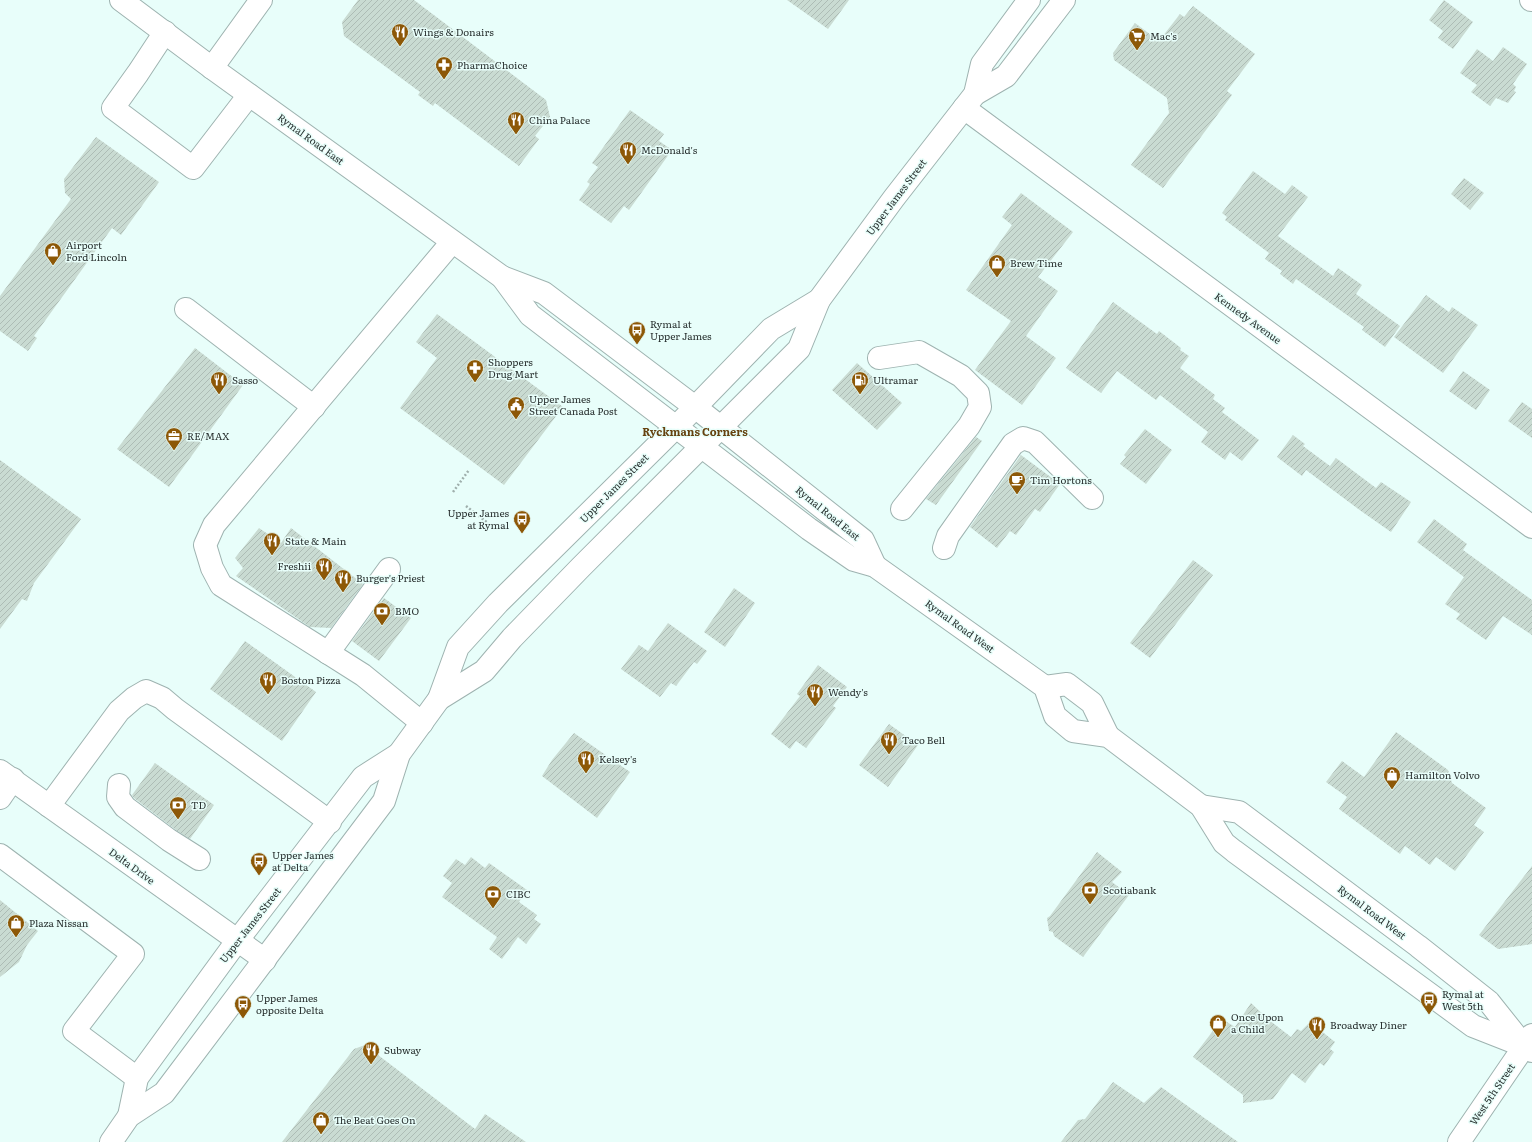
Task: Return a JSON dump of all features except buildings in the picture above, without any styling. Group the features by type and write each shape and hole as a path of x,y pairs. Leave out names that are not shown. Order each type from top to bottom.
{"main road":[{"name":"Rymal Road East","path":"121,0 452,242 502,277 544,293 696,407 720,428 863,540 875,566"},
{"path":"212,68 261,0"},
{"name":"Upper James Street","path":"969,101 982,64 1029,0"},
{"name":"Upper James Street","path":"439,699 484,671 512,638 576,572 799,349 819,300 894,198 969,101 1006,76 1064,0"},
{"path":"165,32 113,108 131,122 194,168 249,95"},
{"name":"Kennedy Avenue","path":"969,101 1532,527"},
{"path":"422,723 363,676 221,585 212,568 205,544 214,525 452,242"},
{"name":"Rymal Road East","path":"502,277 530,315 676,427 701,448 809,529 854,560 875,566"},
{"name":"Upper James Street","path":"111,1142 129,1116 164,1093 384,800 399,754 439,699 458,647 498,603 696,407 771,329 819,300"},
{"path":"186,309 314,407"},
{"path":"879,358 919,352 961,376 978,393 980,407 968,426 914,496 902,509"},
{"path":"944,548 948,536 1012,444 1023,438 1035,442 1092,498"},
{"name":"Rymal Road West","path":"875,566 1045,687 1056,716 1073,731 1108,736"},
{"path":"328,653 389,569"},
{"name":"Rymal Road West","path":"1045,687 1067,684 1092,703 1108,736 1201,806 1224,843 1234,851 1473,1026 1529,1044"},
{"path":"49,806 119,711 134,698 146,691 162,698 330,822"},
{"name":"Upper James Street","path":"129,1116 137,1078 237,941 330,822 363,777 399,754"},
{"path":"0,798 6,775"},
{"name":"Delta Drive","path":"6,775 265,960"},
{"path":"119,785 118,797 125,807 169,840 199,859"},
{"name":"Rymal Road West","path":"1201,806 1239,812 1418,946 1489,1002 1529,1044"},
{"path":"0,855 133,954 74,1031 137,1078"},
{"name":"West 5th Street","path":"1459,1142 1529,1044"}],"path":[{"path":"453,492 469,470"},
{"path":"466,506 488,522"}],"place":[{"name":"Wings & Donairs","path":"400,47"},
{"name":"Mac's","path":"1137,51"},
{"name":"PharmaChoice","path":"444,80"},
{"name":"China Palace","path":"516,135"},
{"name":"McDonald's","path":"628,165"},
{"name":"Airport Ford Lincoln","path":"53,266"},
{"name":"Brew Time","path":"997,278"},
{"name":"Rymal at Upper James","path":"637,345"},
{"name":"Shoppers Drug Mart","path":"475,383"},
{"name":"Sasso","path":"219,395"},
{"name":"Ultramar","path":"860,395"},
{"name":"Upper James Street Canada Post","path":"516,420"},
{"name":"RE/MAX","path":"174,451"},
{"name":"Tim Hortons","path":"1017,495"},
{"name":"Upper James at Rymal","path":"522,534"},
{"name":"State & Main","path":"272,556"},
{"name":"Freshii","path":"324,581"},
{"name":"Burger's Priest","path":"343,593"},
{"name":"BMO","path":"382,626"},
{"name":"Boston Pizza","path":"268,695"},
{"name":"Wendy's","path":"815,707"},
{"name":"Taco Bell","path":"889,755"},
{"name":"Kelsey's","path":"586,774"},
{"name":"Hamilton Volvo","path":"1392,790"},
{"name":"TD","path":"178,820"},
{"name":"Upper James at Delta","path":"259,876"},
{"name":"Scotiabank","path":"1090,905"},
{"name":"CIBC","path":"493,909"},
{"name":"Plaza Nissan","path":"16,938"},
{"name":"Rymal at West 5th","path":"1429,1015"},
{"name":"Upper James opposite Delta","path":"243,1019"},
{"name":"Once Upon a Child","path":"1218,1038"},
{"name":"Broadway Diner","path":"1317,1040"},
{"name":"Subway","path":"371,1065"},
{"name":"The Beat Goes On","path":"321,1135"}],"district":[{"name":"Ryckmans Corners","path":"695,432"}]}
